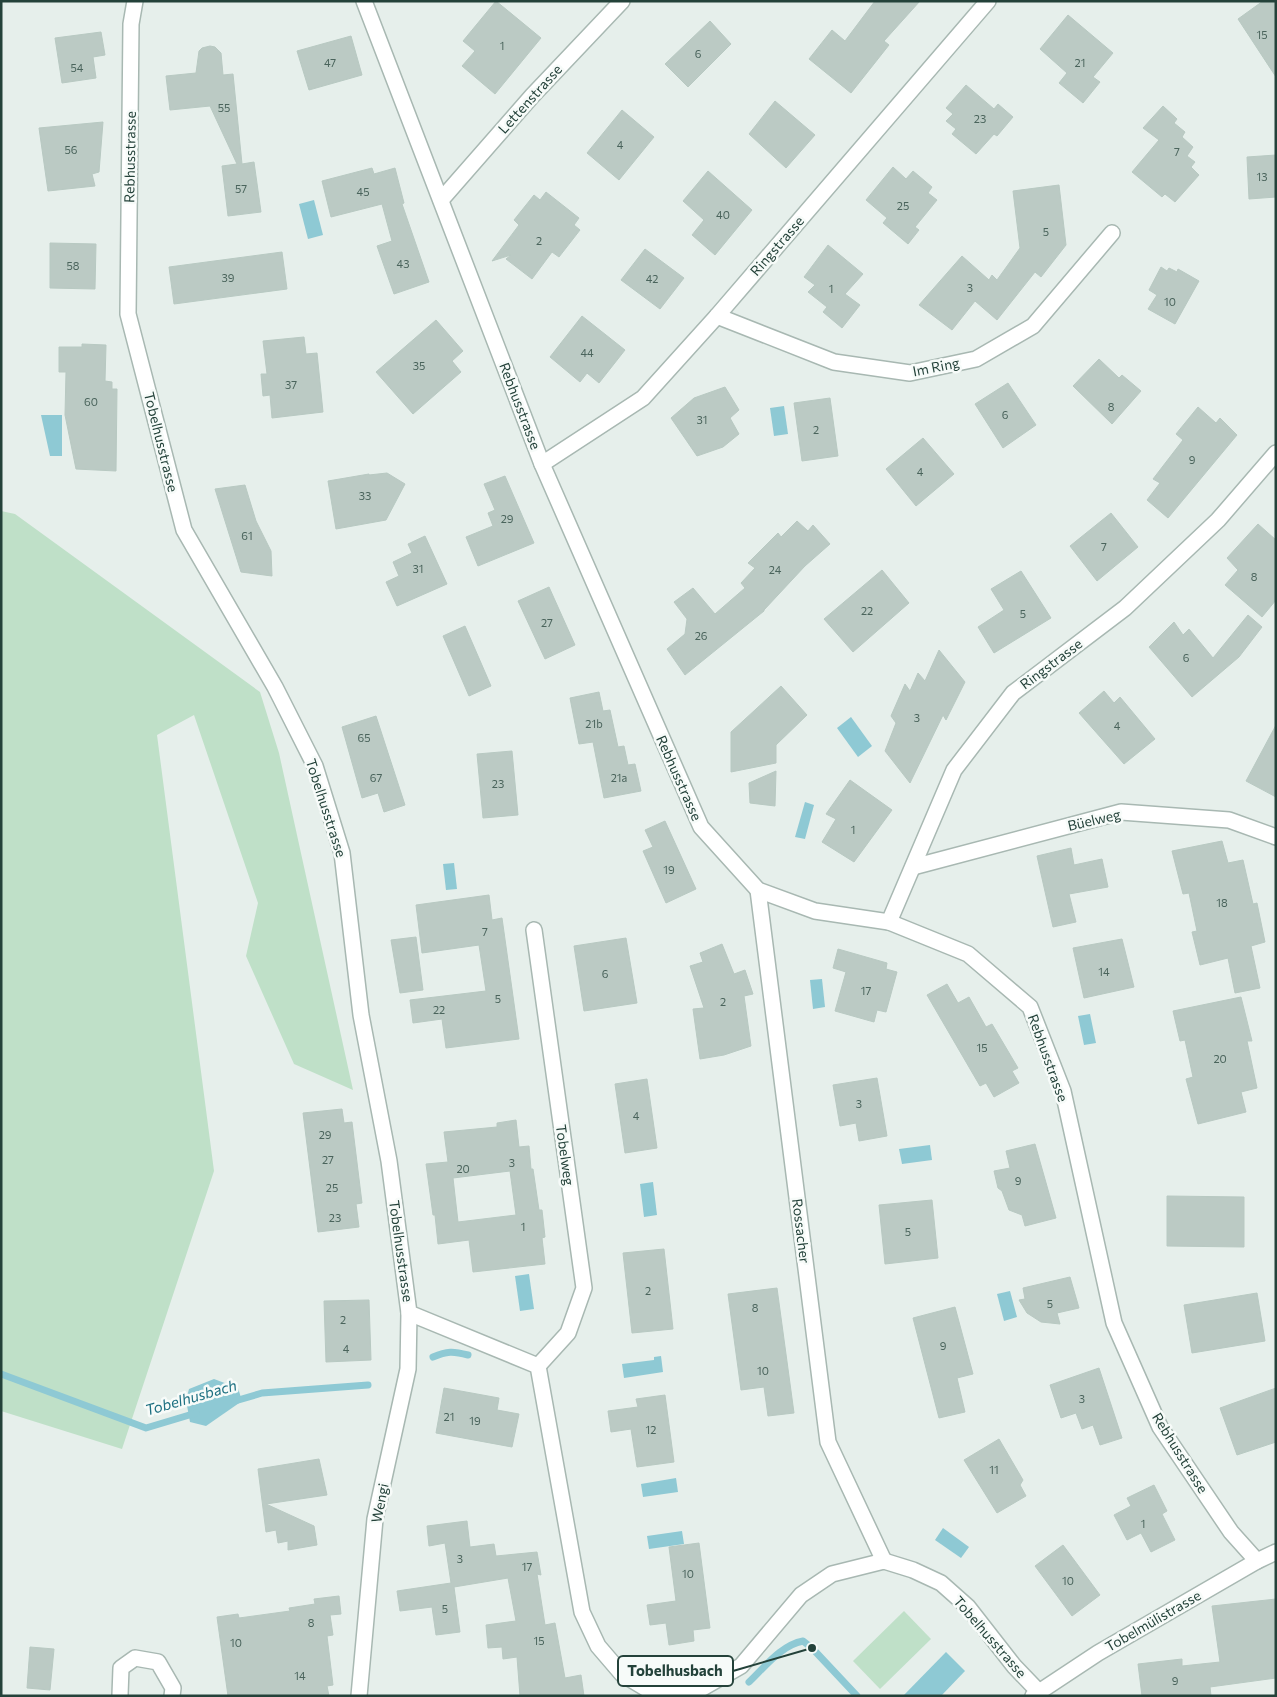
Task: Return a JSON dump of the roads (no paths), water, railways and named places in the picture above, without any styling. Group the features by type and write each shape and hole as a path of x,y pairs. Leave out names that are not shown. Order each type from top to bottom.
{"street":[{"name":"Rebhusstrasse","path":"128,314 131,24 135,1"},
{"name":"Rebhusstrasse","path":"364,1 542,464 701,827 758,890 815,911 889,922 968,954 1030,1007 1063,1091 1114,1323 1160,1427 1231,1532 1257,1561"},
{"name":"Lettenstrasse","path":"441,200 532,96 622,1"},
{"name":"Ringstrasse","path":"542,464 643,398 717,316 988,1"},
{"name":"Im Ring","path":"717,316 834,362 910,373 976,360 1033,326 1112,233"},
{"name":"Tobelhusstrasse","path":"128,314 184,530 275,687 315,766 342,853 361,1015 389,1161 409,1312 538,1366"},
{"name":"Ringstrasse","path":"889,922 954,770 1013,692 1125,608 1218,520 1276,453"},
{"name":"Büelweg","path":"914,867 1122,812 1229,820 1276,837"},
{"name":"Rossacher","path":"758,890 828,1442 884,1561"},
{"name":"Tobelweg","path":"534,930 584,1288 568,1333 538,1366"},
{"name":"Wengi","path":"359,1696 376,1519 408,1368 409,1312"},
{"path":"538,1366 582,1612 598,1646 622,1674 645,1692 699,1690 741,1666 801,1595 832,1574 884,1561"},
{"name":"Tobelmülistrasse","path":"1035,1694 1098,1653 1257,1561 1276,1552"},
{"name":"Tobelhusstrasse","path":"884,1561 913,1570 942,1584 968,1607 1035,1694"},
{"path":"120,1695 121,1668 135,1658 158,1662 173,1688 172,1696"}],"water":[{"path":"314,200 323,235 308,239 299,204"},
{"path":"784,406 788,434 774,436 770,408"},
{"path":"41,415 62,415 62,456 50,456"},
{"path":"851,717 872,746 858,757 837,728"},
{"path":"805,802 814,805 805,839 795,837"},
{"path":"454,863 457,889 446,890 443,864"},
{"path":"822,979 825,1007 813,1009 810,980"},
{"path":"1090,1014 1096,1043 1084,1045 1078,1016"},
{"path":"930,1145 932,1160 902,1164 899,1149"},
{"path":"653,1182 657,1215 644,1217 640,1184"},
{"path":"529,1274 534,1309 520,1311 515,1276"},
{"path":"1010,1291 1017,1317 1004,1321 997,1294"},
{"path":"661,1356 663,1372 624,1378 622,1364 654,1360 654,1357"},
{"path":"214,1379 238,1388 242,1401 206,1426 190,1422 186,1400 189,1389"},
{"path":"676,1478 678,1492 643,1497 641,1484"},
{"path":"943,1528 969,1547 961,1558 935,1540"},
{"path":"682,1531 684,1544 649,1549 647,1536"},
{"path":"946,1652 965,1671 941,1696 903,1696"}],"waterway":[{"name":"Tobelhusbach","path":"433,1357 450,1352 468,1355"},
{"name":"Tobelhusbach","path":"1,1374 146,1428 196,1413"},
{"name":"Tobelhusbach","path":"235,1401 262,1393 368,1385"},
{"name":"Tobelhusbach","path":"749,1682 780,1652 795,1643 803,1641 812,1648 857,1696"}],"place":[{"name":"Tobelhusbach","path":"812,1648"}]}
